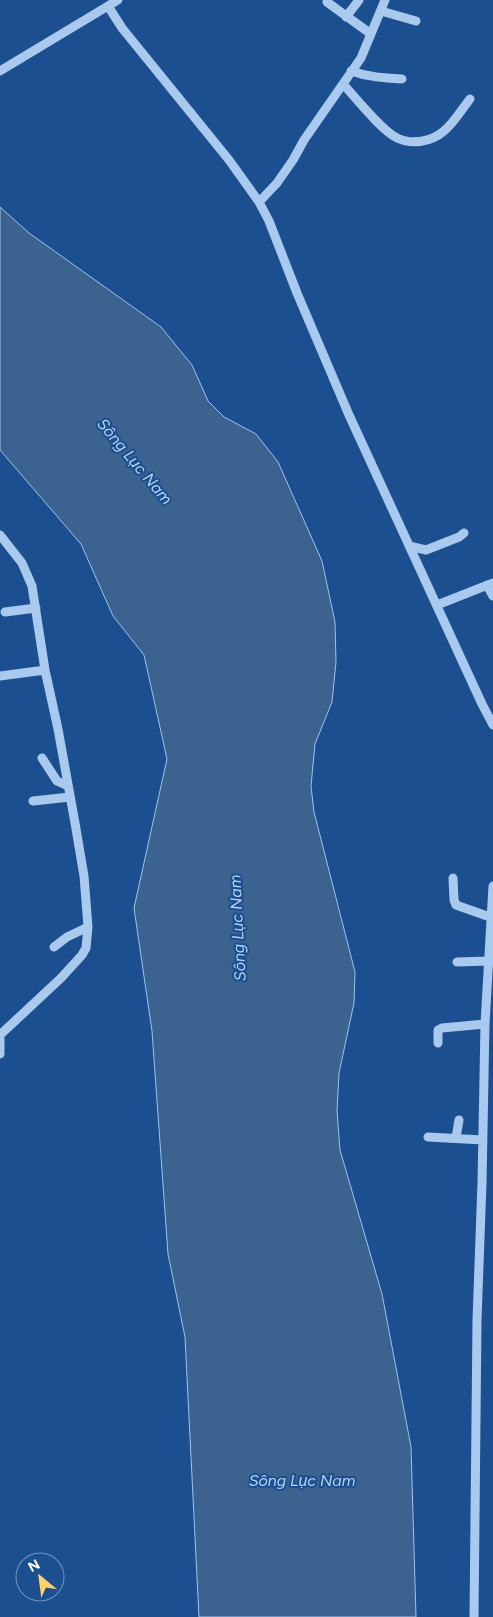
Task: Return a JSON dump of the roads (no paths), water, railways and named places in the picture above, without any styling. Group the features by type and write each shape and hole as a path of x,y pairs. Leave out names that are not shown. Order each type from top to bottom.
{"street":[{"path":"0,71 118,0"},
{"path":"346,17 359,0"},
{"path":"259,202 277,183 304,140 361,58 385,0"},
{"path":"327,2 371,34"},
{"path":"108,6 122,28 184,102 259,202 349,415 493,725"},
{"path":"381,11 416,21"},
{"path":"352,71 360,75 402,79"},
{"path":"343,84 376,120 395,137 408,142 419,142 443,132 470,99"},
{"path":"410,546 426,550 459,537 464,533"},
{"path":"0,535 15,553 29,576 84,876 88,927 86,948 82,955 61,978 0,1035"},
{"path":"437,605 490,584 493,596"},
{"path":"6,612 36,608"},
{"path":"0,676 45,670"},
{"path":"42,758 57,781 68,786"},
{"path":"33,801 70,797"},
{"path":"453,878 456,905 490,917"},
{"path":"474,1617 477,1320 485,1024 493,886"},
{"path":"54,947 67,937 88,927"},
{"path":"457,962 488,961"},
{"path":"438,1043 438,1030 442,1028 485,1024"},
{"path":"0,1039 0,1054"},
{"path":"456,1138 459,1120"},
{"path":"428,1137 483,1140"}],"water":[{"name":"Sông Lục Nam","path":"0,207 29,233 161,327 192,365 208,401 224,417 256,434 278,462 322,561 335,622 336,662 332,702 315,744 311,786 314,812 355,972 354,1003 339,1073 337,1111 340,1150 382,1294 411,1447 416,1617 199,1617 185,1337 168,1254 152,1031 134,908 167,759 144,655 113,616 81,544 0,450"}]}
